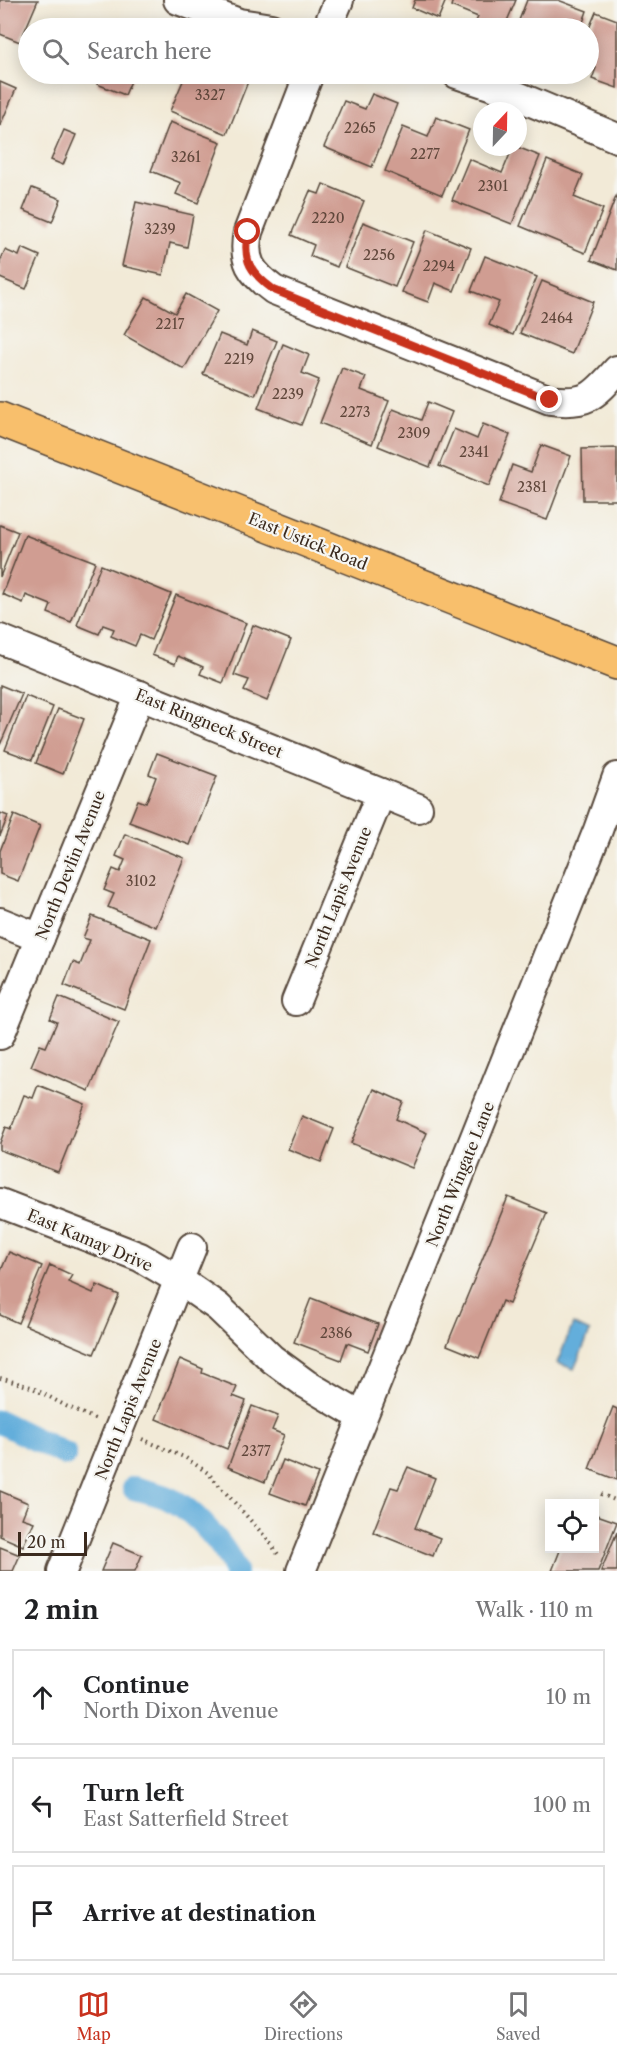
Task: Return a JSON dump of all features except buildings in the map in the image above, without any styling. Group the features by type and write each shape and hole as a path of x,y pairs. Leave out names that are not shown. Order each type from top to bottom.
{"main road":[{"name":"East Ustick Road","path":"0,419 617,663"}],"street":[{"path":"178,0 226,18"},
{"path":"331,18 339,0"},
{"path":"305,84 248,232 244,249 249,266 260,280 274,290 550,400 575,402 597,392 617,369"},
{"path":"487,84 617,138"},
{"name":"East Ringneck Street","path":"0,639 418,808"},
{"name":"North Devlin Avenue","path":"0,1035 140,695"},
{"name":"North Wingate Lane","path":"293,1568 598,830 617,777"},
{"name":"North Lapis Avenue","path":"296,1001 381,793"},
{"path":"0,922 40,938"},
{"name":"East Kamay Drive","path":"0,1203 140,1257 179,1280 218,1307 272,1359 306,1384 350,1410"},
{"name":"North Lapis Avenue","path":"62,1571 192,1247"}],"path":[{"path":"0,1378 31,1387 66,1406 99,1420"},
{"path":"133,1434 186,1458 208,1473 293,1568"},
{"path":"602,1494 617,1501"}],"water":[{"path":"573,1324 590,1332 574,1369 557,1363"}],"waterway":[{"path":"0,1422 65,1454"},
{"path":"134,1488 170,1499 191,1513 218,1542 235,1571"}],"route":[{"path":"248,232 244,249 249,266 260,280 274,290 550,400"}]}
